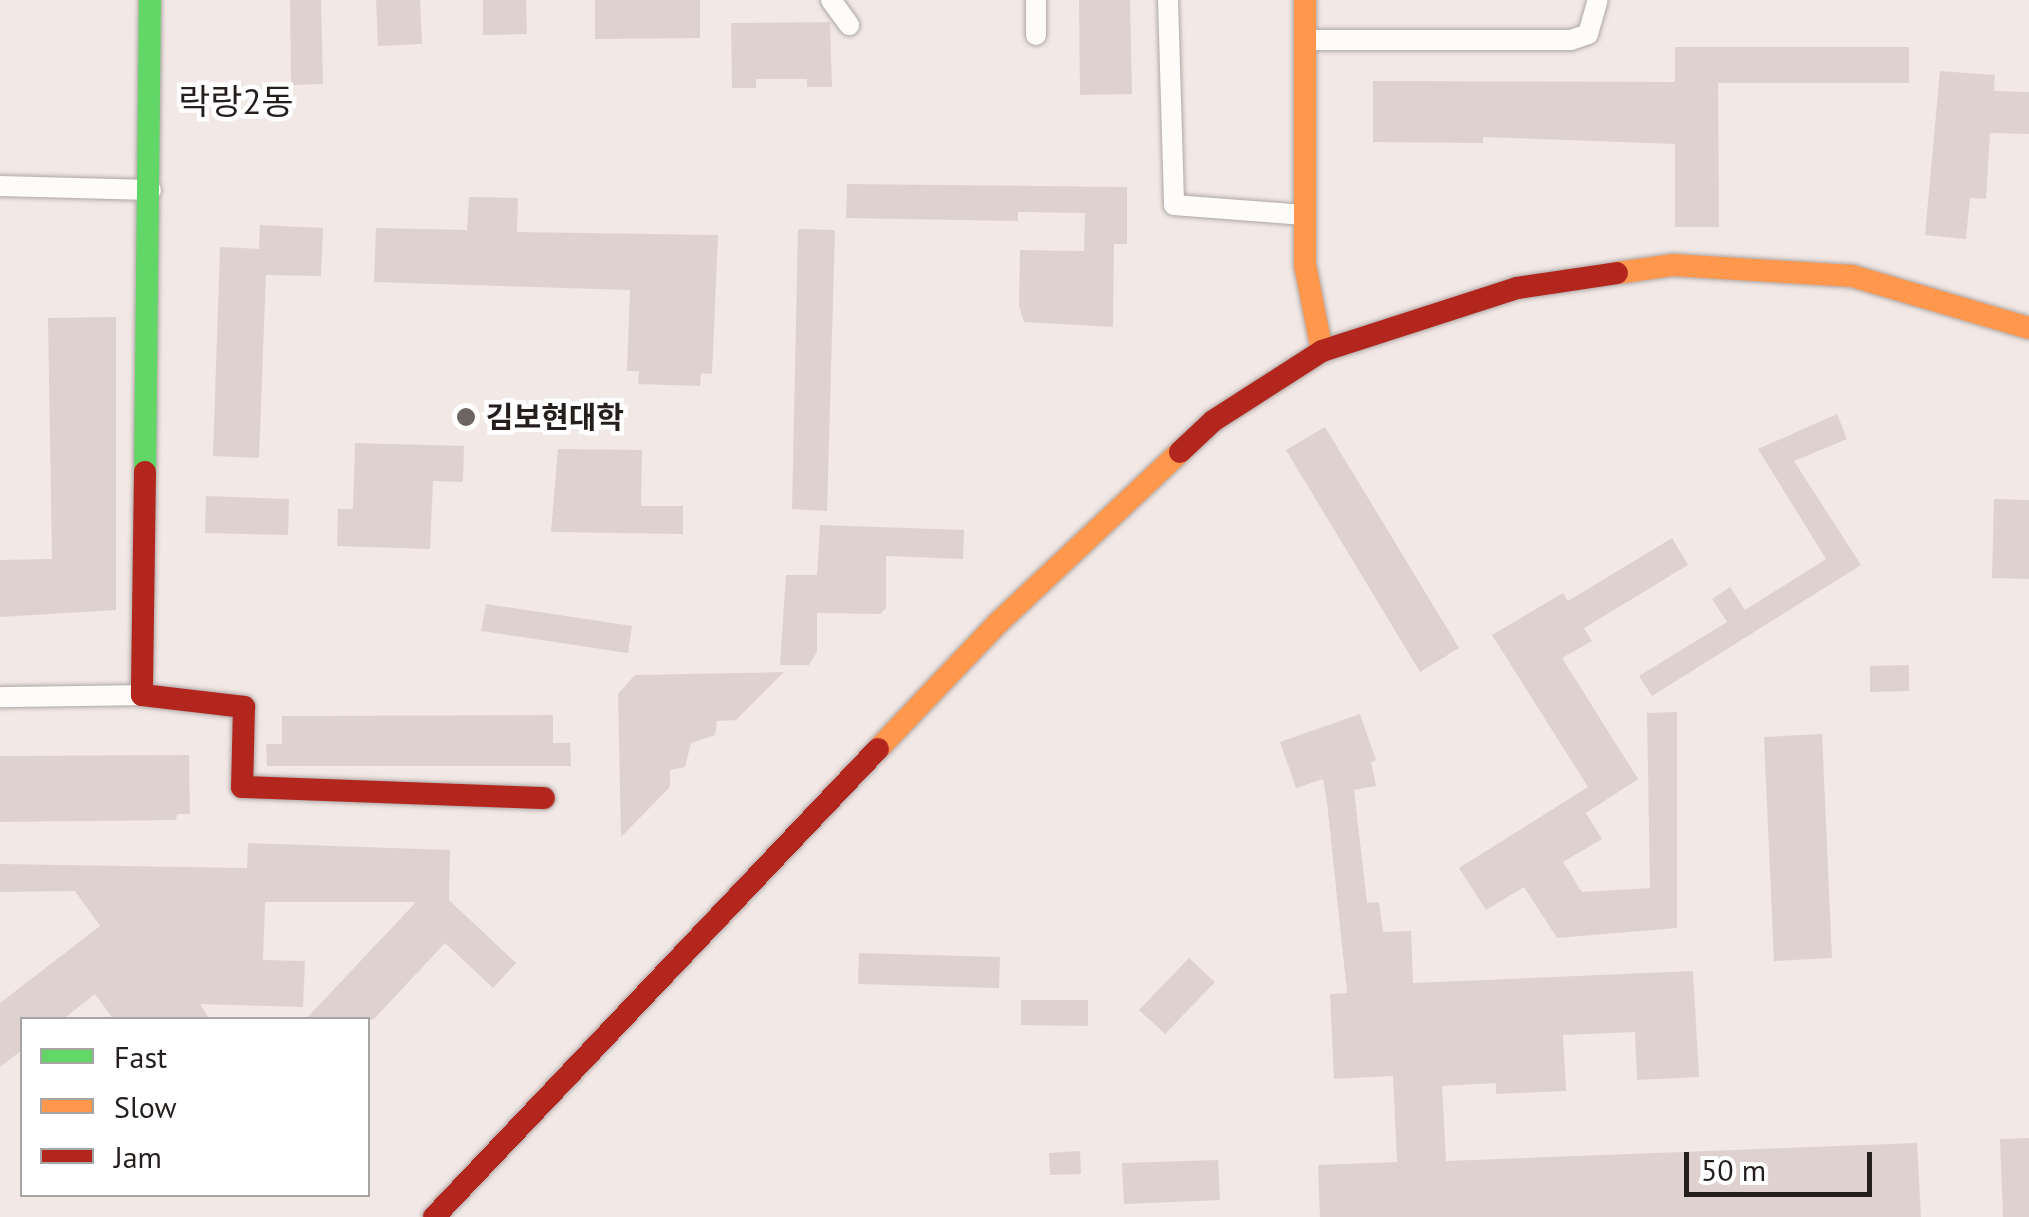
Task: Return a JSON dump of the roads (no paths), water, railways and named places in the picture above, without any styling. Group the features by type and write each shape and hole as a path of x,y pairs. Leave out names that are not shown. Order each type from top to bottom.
{"main road":[{"path":"150,0 151,190 142,695 244,707 242,788 544,798"},
{"path":"1305,0 1305,264 1322,351"},
{"path":"434,1217 998,623 1213,421 1322,351 1517,288 1673,266 1852,276 2029,328"}],"street":[{"path":"830,0 849,25"},
{"path":"1036,0 1036,35"},
{"path":"1168,0 1174,205 1306,214"},
{"path":"1306,40 1571,40 1588,34 1598,0"},
{"path":"0,186 151,190"},
{"path":"0,697 142,695"}],"place":[{"name":"김보현대학","path":"466,417"}],"district":[{"name":"락랑2동","path":"236,101"}]}
